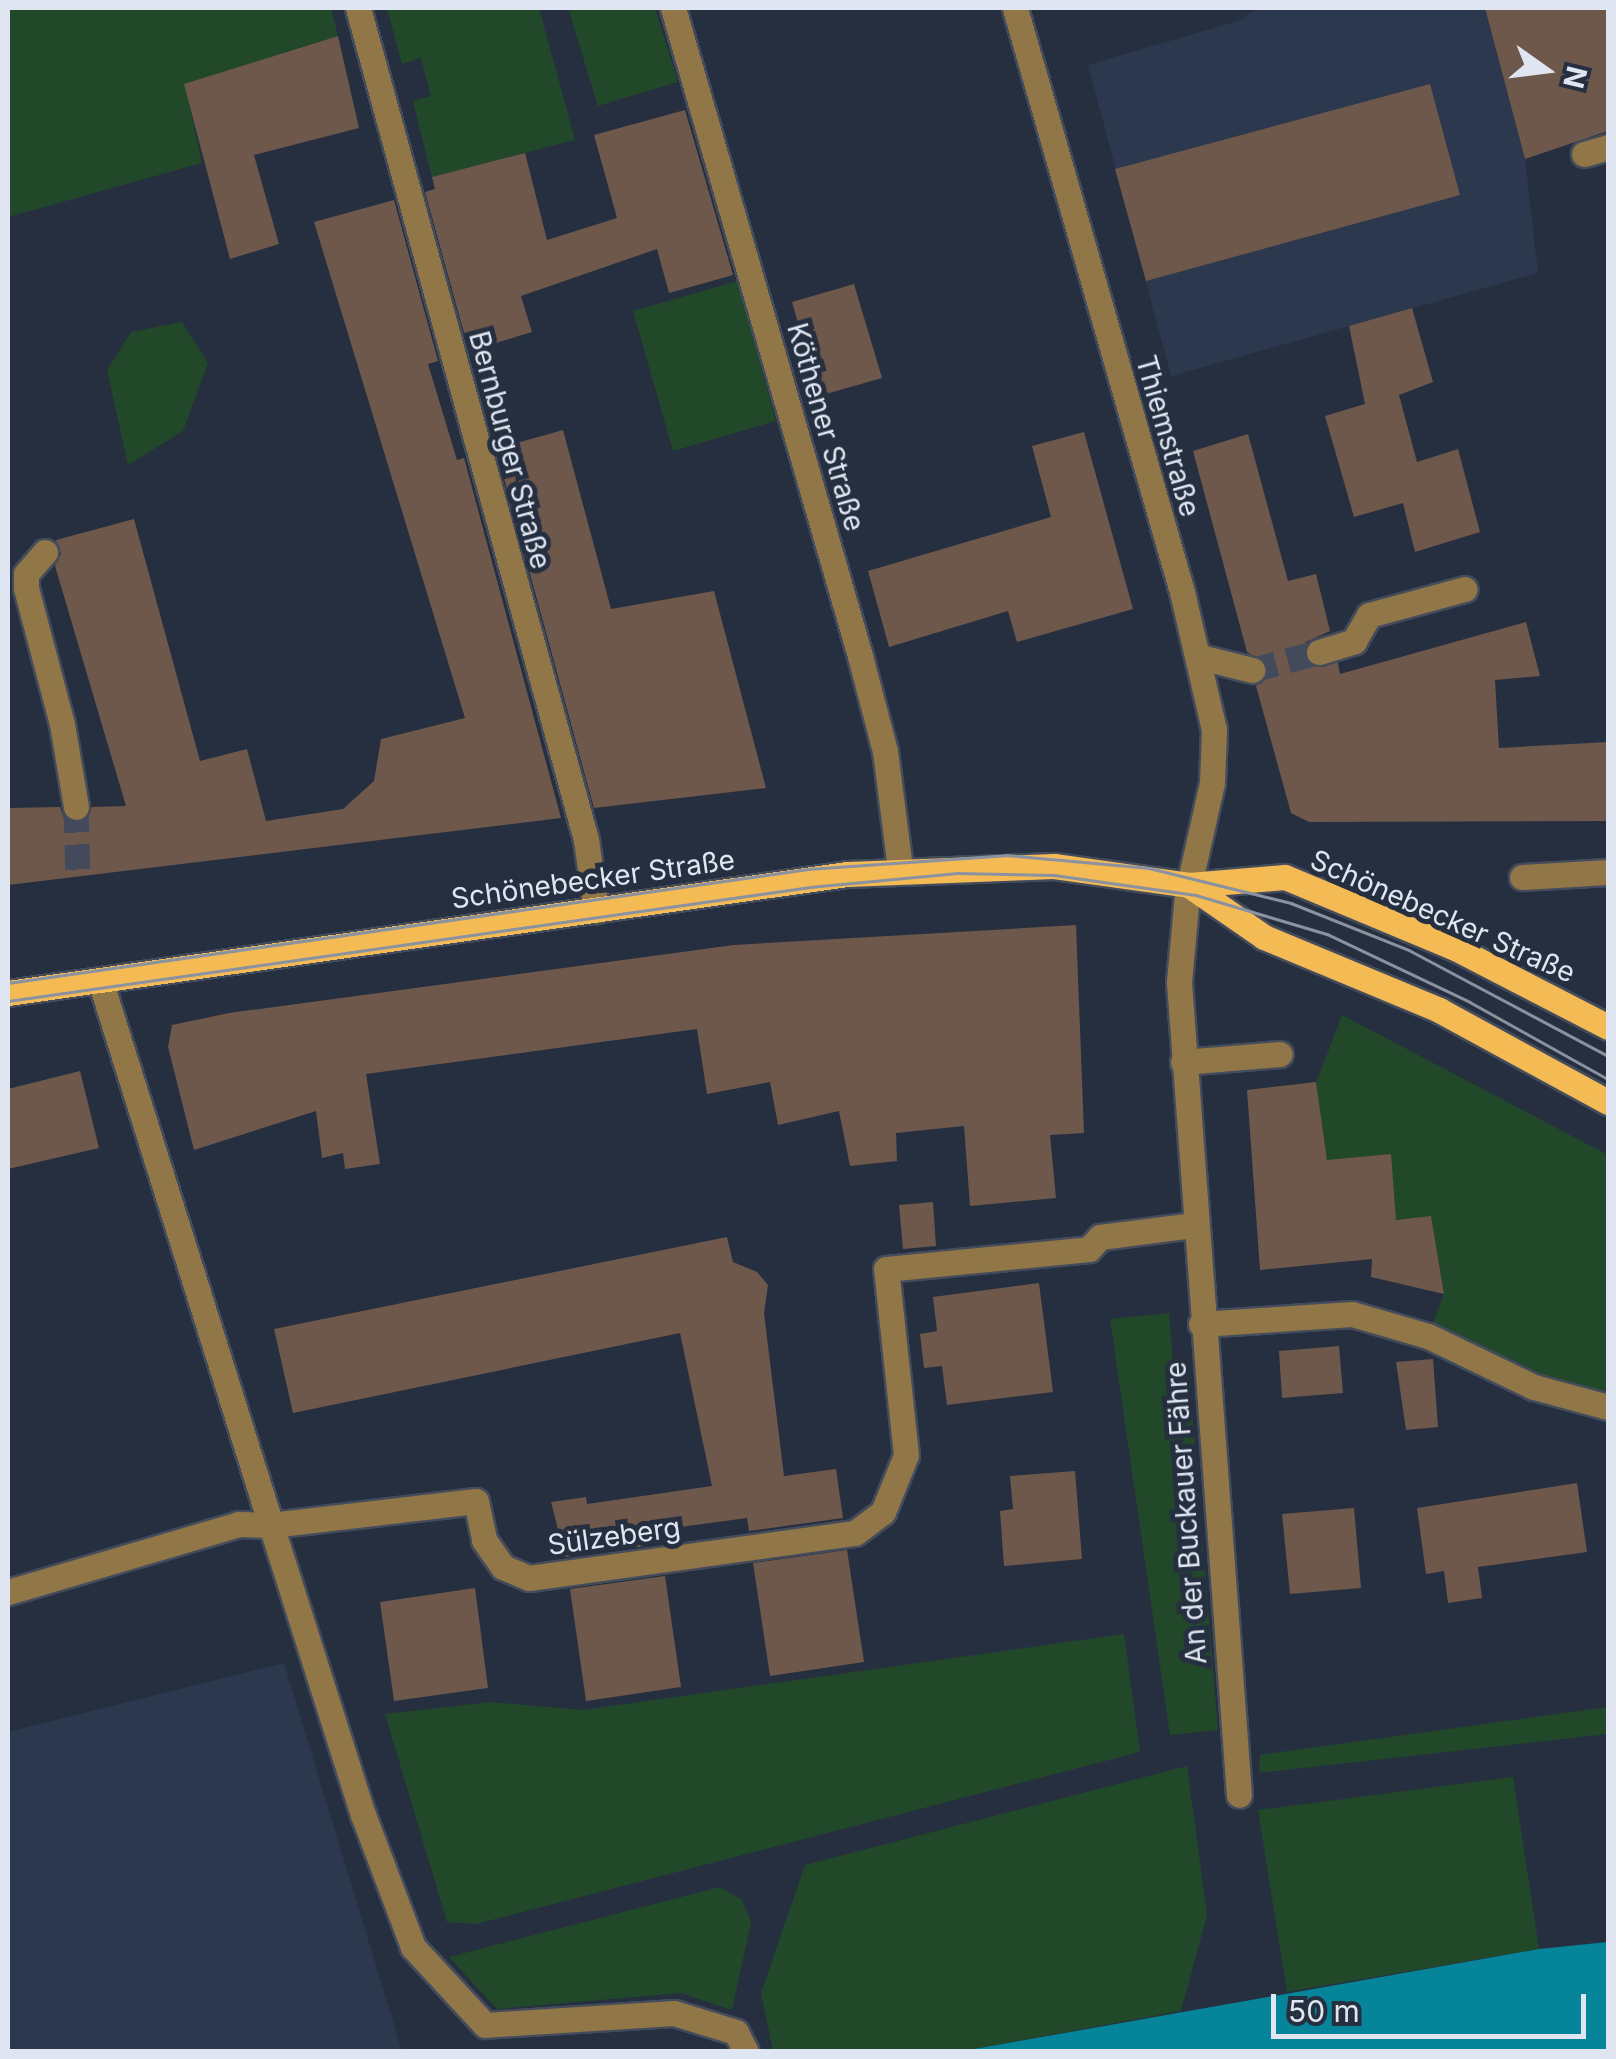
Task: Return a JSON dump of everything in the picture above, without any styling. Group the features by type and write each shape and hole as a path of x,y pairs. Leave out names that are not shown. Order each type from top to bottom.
{"main road":[{"name":"Schönebecker Straße","path":"8,993 900,868 1054,866 1189,885 1285,877 1529,983 1608,1027"},
{"name":"Schönebecker Straße","path":"1189,885 1264,937 1439,1010 1608,1102"}],"street":[{"name":"Bernburger Straße","path":"358,8 586,840 596,910"},
{"name":"Köthener Straße","path":"674,8 885,750 900,868"},
{"name":"Thiemstraße","path":"1015,8 1200,657 1214,756 1189,885"},
{"path":"46,552 26,574 26,588 62,724 76,807"},
{"path":"1318,652 1354,641 1369,615 1465,589"},
{"path":"1200,657 1252,670"},
{"path":"1522,877 1608,872"},
{"name":"An der Buckauer Fähre","path":"1189,885 1179,968 1182,1062 1239,1796"},
{"path":"100,980 332,1717 413,1947 485,2025 674,2013 736,2032 746,2052"},
{"path":"1182,1062 1280,1054"},
{"name":"Sülzeberg","path":"8,1592 239,1524 271,1525 476,1500 484,1540 503,1567 529,1578 855,1534 883,1512 906,1455 886,1269 1088,1248 1100,1237 1194,1225"},
{"path":"1201,1324 1352,1314 1428,1336 1534,1386 1608,1407"}],"shaded area":[{"path":"1256,8 1485,8 1525,159 1538,273 1171,376 1088,65 1241,20"},
{"path":"284,1663 402,2051 8,2051 8,1732"}],"green space":[{"path":"8,8 331,8 338,36 185,84 202,163 8,217"},
{"path":"387,8 539,8 575,140 432,177 413,101 431,96 421,58 402,64"},
{"path":"568,8 655,8 678,82 598,106"},
{"path":"737,281 776,421 673,451 633,311"},
{"path":"182,322 208,363 183,431 128,465 107,370 131,332"},
{"path":"1342,1015 1608,1155 1608,1407 1428,1336 1444,1294 1431,1217 1396,1220 1327,1160 1316,1083"},
{"path":"1169,1313 1173,1361 1188,1362 1218,1730 1170,1735 1110,1319"},
{"path":"1124,1634 1140,1752 476,1924 447,1922 385,1714 490,1702 583,1710"},
{"path":"1608,1707 1608,1734 1259,1773 1260,1755"},
{"path":"1187,1766 1207,1915 1181,2011 963,2051 773,2051 761,1993 805,1865"},
{"path":"1513,1777 1539,1949 1287,1992 1258,1810"},
{"path":"720,1887 742,1900 751,1922 732,2010 681,1993 497,2009 449,1957"}],"water":[{"path":"1608,1942 1608,2051 963,2051 1539,1949"}],"building":[{"path":"1485,8 1608,8 1608,131 1525,159"},
{"path":"338,36 359,128 254,155 279,244 230,259 184,84"},
{"path":"1430,84 1460,195 1146,281 1115,169"},
{"path":"685,110 733,275 669,293 657,249 521,296 532,332 469,351 425,192 435,189 432,177 525,153 547,240 617,218 594,135"},
{"path":"394,200 438,361 428,364 457,460 464,458 561,818 8,885 8,808 60,807 64,818 78,823 92,807 126,806 55,566 61,554 56,540 134,519 200,761 247,749 266,821 343,809 374,781 381,739 465,718 314,222"},
{"path":"854,284 882,378 819,396 792,302"},
{"path":"1412,308 1433,382 1399,395 1417,462 1458,449 1480,532 1415,552 1403,503 1354,517 1325,416 1365,404 1349,326"},
{"path":"563,430 611,609 714,591 766,788 594,808 496,449"},
{"path":"1084,432 1133,609 1017,642 1008,611 889,647 868,571 1051,517 1032,446"},
{"path":"1248,434 1288,581 1316,574 1330,631 1306,642 1307,663 1338,663 1340,674 1526,622 1540,676 1495,680 1499,748 1608,742 1608,821 1309,822 1291,813 1256,686 1268,666 1247,652 1193,451"},
{"path":"1076,925 1084,1133 1050,1135 1056,1198 970,1206 964,1126 896,1133 897,1161 850,1166 839,1111 778,1125 770,1082 707,1094 697,1029 366,1074 380,1164 345,1169 343,1153 322,1158 316,1111 194,1150 168,1047 172,1025 229,1013 734,945"},
{"path":"80,1071 99,1148 8,1169 8,1089"},
{"path":"1316,1082 1327,1160 1391,1154 1396,1220 1431,1216 1444,1294 1371,1277 1372,1259 1260,1270 1247,1090"},
{"path":"933,1202 936,1246 903,1249 899,1205"},
{"path":"727,1237 733,1262 757,1272 768,1285 764,1313 784,1476 836,1469 843,1518 749,1531 747,1518 658,1530 660,1544 565,1557 551,1502 586,1497 587,1504 712,1486 680,1333 293,1413 274,1329"},
{"path":"1039,1283 1053,1392 947,1405 942,1366 924,1368 920,1334 937,1331 933,1297"},
{"path":"1339,1346 1343,1393 1282,1398 1279,1351"},
{"path":"1433,1359 1438,1427 1406,1430 1396,1362"},
{"path":"1075,1471 1082,1559 1004,1566 1000,1511 1013,1509 1010,1476"},
{"path":"1577,1483 1587,1552 1478,1567 1482,1598 1448,1603 1444,1571 1426,1574 1417,1508"},
{"path":"1354,1508 1361,1588 1290,1594 1282,1514"},
{"path":"847,1550 864,1662 770,1676 753,1563"},
{"path":"665,1576 681,1687 586,1701 570,1589"},
{"path":"475,1588 488,1688 394,1701 380,1602"}],"tunnel":[{"path":"1252,670 1319,652"},
{"path":"76,807 78,879"}],"tram line":[{"path":"8,983 808,869 1006,855 1149,868 1291,903 1409,950 1608,1056"},
{"path":"8,1001 810,887 957,873 1054,875 1196,895 1327,934 1470,1002 1608,1079"}]}
